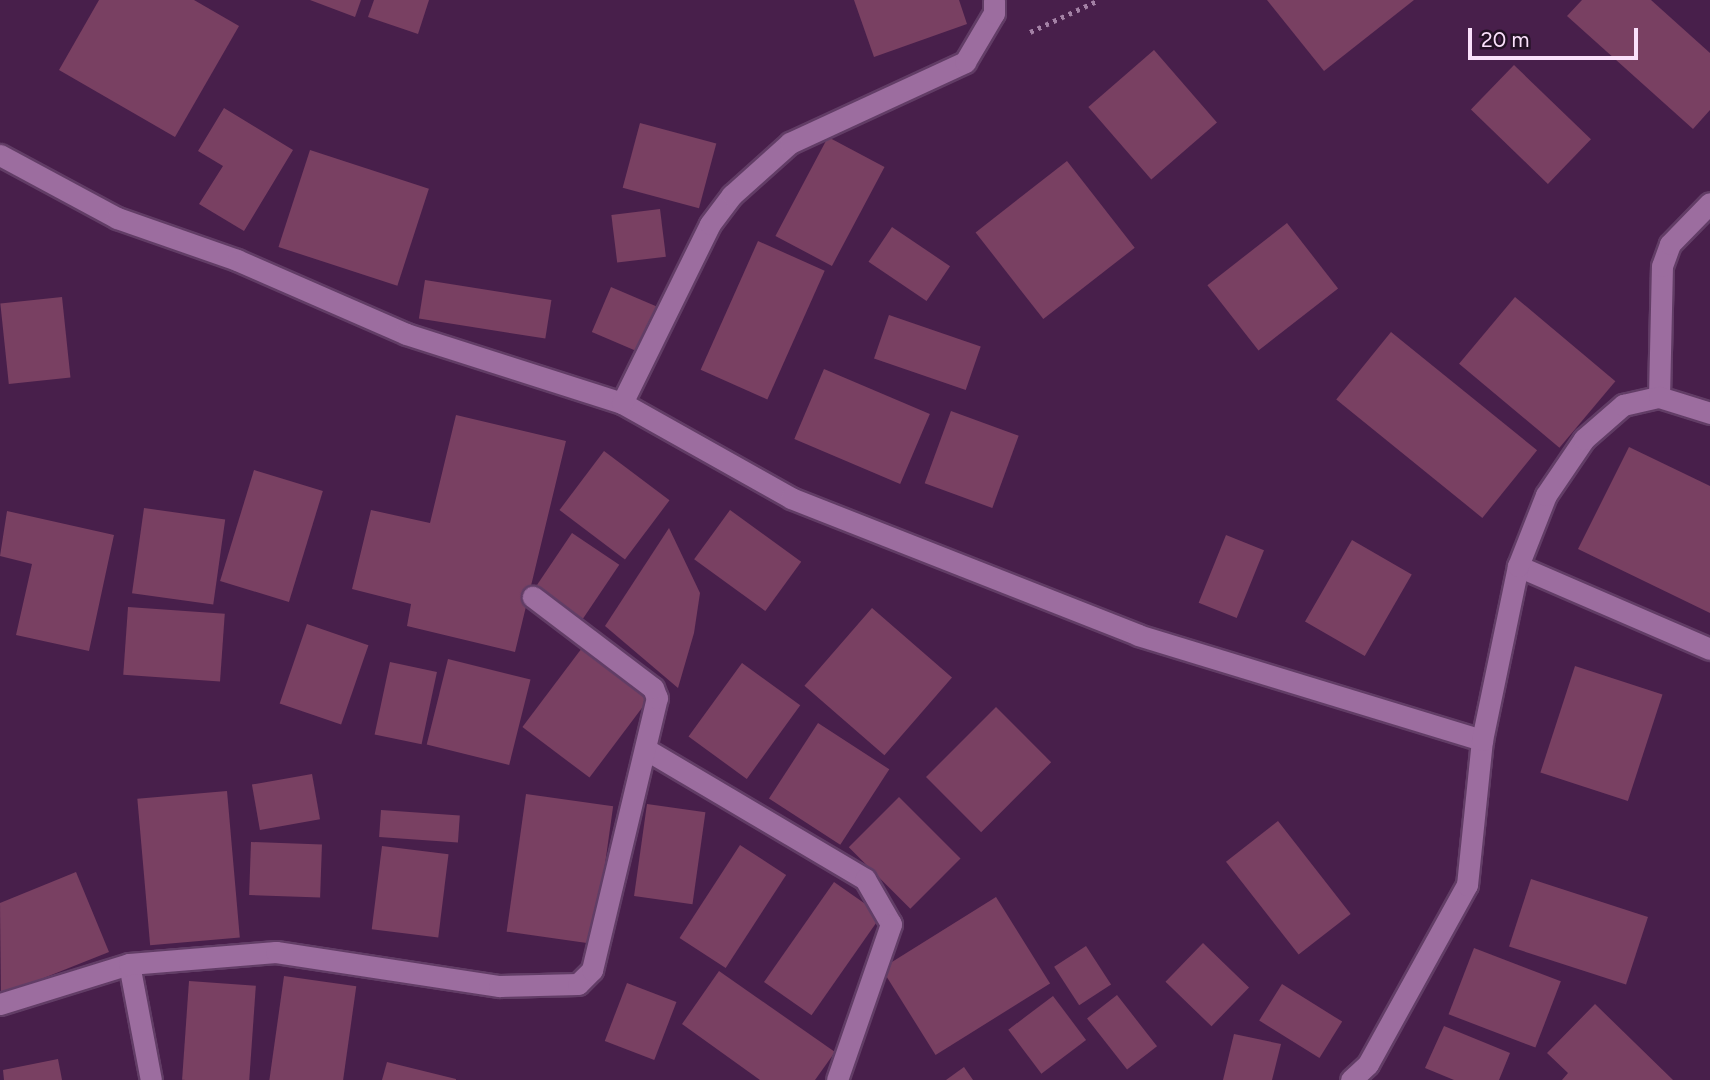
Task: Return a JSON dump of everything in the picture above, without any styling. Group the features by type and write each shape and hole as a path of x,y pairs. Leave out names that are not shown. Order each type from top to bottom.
{"street":[{"path":"622,403 710,224 733,195 790,143 965,62 994,13 994,0"},
{"path":"0,155 117,218 237,260 406,334 622,403 791,498 1138,635 1482,740"},
{"path":"1659,397 1662,266 1670,244 1710,203"},
{"path":"1351,1080 1375,1072 1467,885 1482,740 1518,566 1546,495 1584,439 1623,405 1659,397 1710,414"},
{"path":"1518,566 1710,649"},
{"path":"0,1004 129,964 276,952 499,986 578,984 592,970 647,750 657,698 653,688 533,597"},
{"path":"647,750 865,879 872,890 891,924 837,1080"},
{"path":"129,964 151,1080"}],"building":[{"path":"99,0 194,0 239,26 175,137 59,70"},
{"path":"310,0 361,0 355,17"},
{"path":"374,0 429,0 418,34 368,17"},
{"path":"854,0 959,0 967,24 874,57"},
{"path":"1267,0 1414,0 1324,71"},
{"path":"1582,0 1651,0 1710,53 1710,110 1693,129 1567,16"},
{"path":"1154,50 1217,122 1151,180 1088,107"},
{"path":"1514,65 1591,139 1548,184 1471,110"},
{"path":"224,108 293,150 244,231 199,204 223,166 198,151"},
{"path":"640,123 716,143 699,208 623,188"},
{"path":"828,137 885,167 832,266 775,236"},
{"path":"310,150 429,189 397,286 278,247"},
{"path":"1067,161 1135,248 1043,319 976,232"},
{"path":"660,209 666,257 617,263 611,215"},
{"path":"1287,223 1338,288 1259,351 1207,285"},
{"path":"892,227 950,266 927,301 869,262"},
{"path":"758,241 825,271 767,400 701,370"},
{"path":"425,280 551,300 545,339 419,319"},
{"path":"611,287 663,309 643,354 592,332"},
{"path":"62,297 70,378 9,384 0,303"},
{"path":"1515,297 1615,381 1559,448 1459,364"},
{"path":"889,315 981,347 966,390 874,358"},
{"path":"1391,332 1537,450 1482,518 1336,400"},
{"path":"824,369 930,414 900,484 794,439"},
{"path":"951,411 1019,436 992,508 925,483"},
{"path":"456,415 566,441 515,652 407,626 411,604 352,589 371,510 430,523"},
{"path":"1629,447 1710,486 1710,613 1578,549"},
{"path":"604,451 669,500 625,559 559,510"},
{"path":"254,470 323,491 289,602 220,581"},
{"path":"144,508 225,519 213,605 132,593"},
{"path":"730,510 801,562 765,611 694,559"},
{"path":"7,511 114,535 89,651 16,635 32,564 0,556"},
{"path":"669,528 700,593 694,633 678,688 605,626"},
{"path":"572,533 619,565 583,619 536,587"},
{"path":"1226,535 1264,550 1237,618 1199,603"},
{"path":"1352,540 1412,574 1365,656 1305,621"},
{"path":"128,607 225,614 220,682 123,675"},
{"path":"872,608 952,678 884,755 804,686"},
{"path":"307,624 368,645 341,725 280,703"},
{"path":"585,644 652,695 589,778 522,727"},
{"path":"448,659 530,680 509,765 427,744"},
{"path":"390,662 437,672 422,744 375,734"},
{"path":"742,663 800,705 747,779 689,737"},
{"path":"1575,666 1662,694 1628,801 1540,773"},
{"path":"996,707 1051,762 981,832 926,777"},
{"path":"818,723 889,769 840,845 769,798"},
{"path":"312,774 320,819 260,830 252,785"},
{"path":"227,791 240,937 150,945 137,799"},
{"path":"526,794 613,806 594,944 507,932"},
{"path":"899,797 961,859 910,909 849,847"},
{"path":"647,804 705,812 692,904 634,896"},
{"path":"381,810 460,816 458,842 379,837"},
{"path":"1278,821 1351,914 1299,955 1226,862"},
{"path":"251,842 322,844 320,897 249,895"},
{"path":"740,845 786,875 726,968 680,938"},
{"path":"382,846 449,854 438,938 372,929"},
{"path":"76,872 109,952 1,995 0,903"},
{"path":"1531,879 1648,917 1626,985 1509,947"},
{"path":"834,882 882,915 812,1015 764,982"},
{"path":"996,897 1050,984 936,1055 882,969"},
{"path":"1203,943 1249,987 1212,1026 1165,982"},
{"path":"1086,946 1111,985 1079,1005 1054,967"},
{"path":"1474,948 1561,981 1535,1048 1449,1014"},
{"path":"719,971 835,1052 815,1080 760,1080 682,1024"},
{"path":"284,976 356,986 343,1080 269,1080"},
{"path":"189,981 256,986 249,1080 182,1080"},
{"path":"627,983 676,1002 654,1060 605,1041"},
{"path":"1282,984 1342,1022 1319,1058 1259,1020"},
{"path":"1117,995 1157,1046 1127,1070 1087,1018"},
{"path":"1053,996 1086,1040 1041,1074 1008,1030"},
{"path":"1595,1004 1673,1080 1562,1080 1568,1073 1547,1053"},
{"path":"1444,1026 1510,1053 1499,1080 1454,1080 1425,1068"},
{"path":"1234,1034 1281,1044 1272,1080 1223,1080"},
{"path":"58,1059 62,1080 4,1080 3,1070"},
{"path":"387,1062 456,1079 456,1080 382,1080"},
{"path":"964,1067 973,1080 946,1080"}]}
